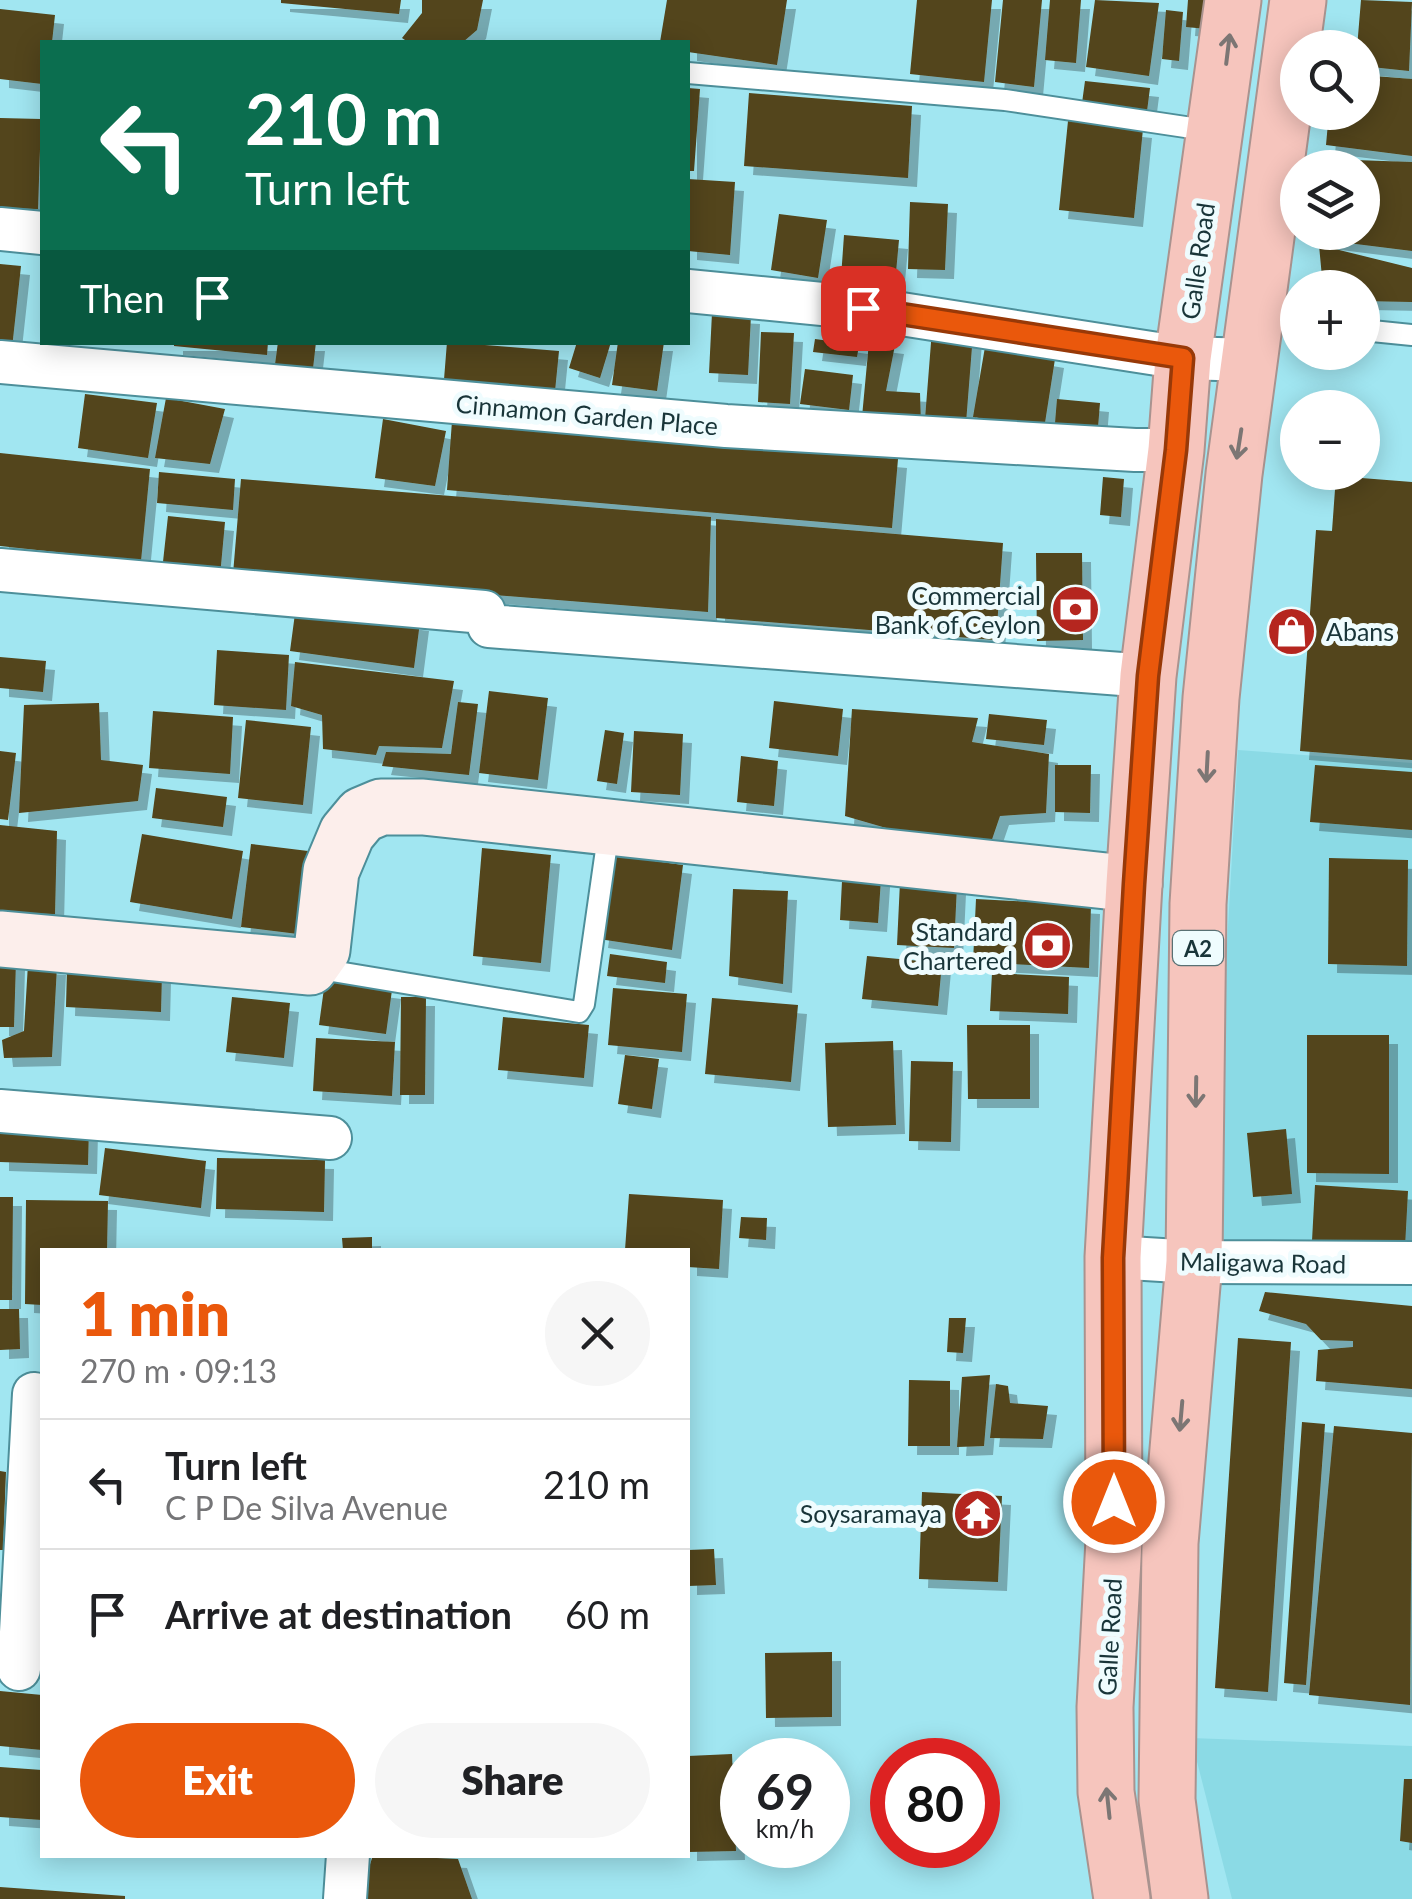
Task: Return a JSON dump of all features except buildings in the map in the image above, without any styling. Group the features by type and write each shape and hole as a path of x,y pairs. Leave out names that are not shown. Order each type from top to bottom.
{"highway":[{"name":"Galle Road","path":"1122,1899 1106,1792 1106,1724 1114,1540 1113,1258 1134,884 1148,676 1176,450 1183,358 1233,0"},
{"name":"A2","path":"1180,1899 1167,1800 1166,1720 1170,1543 1194,1262 1198,904 1211,698 1234,474 1269,333 1298,0"}],"street":[{"path":"0,230 40,233"},
{"path":"690,291 863,308 1183,358 1269,333"},
{"name":"Cinnamon Garden Place","path":"0,362 726,426 1176,450"},
{"path":"0,570 484,612 489,626 1148,676"},
{"path":"0,939 310,967 322,950 337,851 362,815 381,807 423,807 1134,884"},
{"path":"0,1111 330,1138"},
{"name":"Maligawa Road","path":"1113,1258 1412,1263"},
{"path":"20,1669 26,1394"},
{"path":"345,1899 348,1858"}],"lane":[{"path":"690,73 1004,100 1214,131"},
{"path":"1380,332 1412,336"},
{"path":"310,967 579,1012 584,1004 609,827"}],"shaded area":[{"path":"1238,750 1412,763 1412,1260 1210,1246"},
{"path":"1191,1738 1412,1746 1412,1899 1232,1899"}],"place":[{"name":"Commercial Bank of Ceylon","path":"1076,609"},
{"name":"Abans","path":"1291,631"},
{"name":"Standard Chartered","path":"1048,945"},
{"name":"Soysaramaya","path":"977,1513"}],"route":[{"path":"863,308 1183,358 1176,450 1148,676 1134,884 1113,1258 1114,1502"}]}
